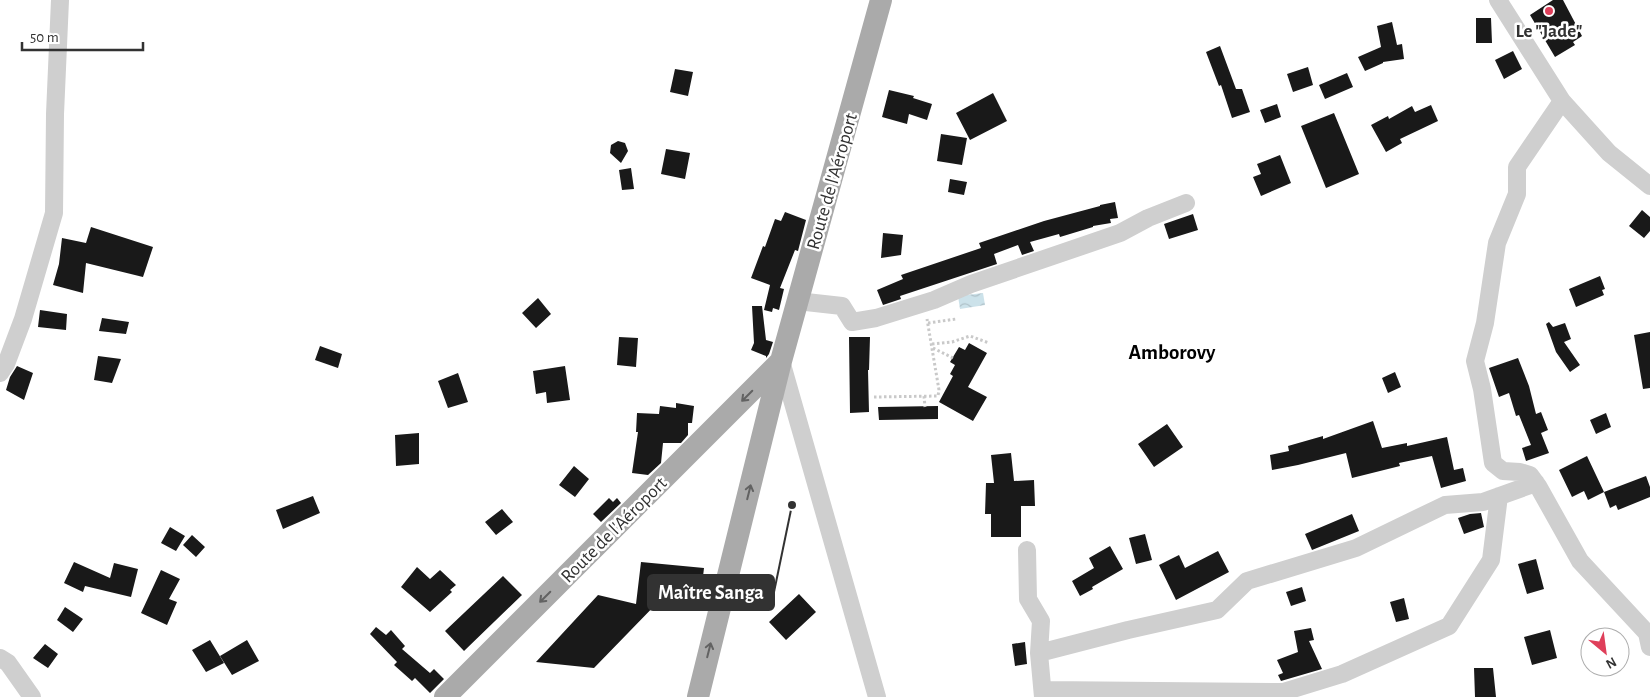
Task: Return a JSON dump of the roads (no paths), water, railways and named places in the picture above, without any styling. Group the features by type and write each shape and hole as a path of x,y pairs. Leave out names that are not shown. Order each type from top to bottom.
{"main road":[{"name":"Route de l'Aéroport","path":"698,697 781,361 881,0"},
{"name":"Route de l'Aéroport","path":"445,697 781,361"}],"street":[{"path":"0,373 6,364 22,319 54,213 55,114 60,0"},
{"path":"1498,0 1562,101 1609,153 1650,186"},
{"path":"1562,101 1517,167 1517,194 1497,242 1485,323 1475,361 1482,389 1493,463 1503,471 1520,472 1530,475 1580,561 1647,632 1650,646"},
{"path":"797,301 842,306 852,322 876,318 924,304 971,284 1120,233 1148,218 1186,203"},
{"path":"781,361 877,697"},
{"path":"1039,653 1217,610 1247,581 1356,548 1445,505 1483,502 1536,483"},
{"path":"1027,550 1028,599 1041,621 1039,653 1043,694 1283,692 1342,674 1449,626 1491,560 1499,496"},
{"path":"0,658 8,663 32,697"}],"water":[{"path":"983,293 985,305 960,309 958,296"}],"place":[{"name":"Le \"Jade\"","path":"1549,11"},
{"name":"Maître Sanga","path":"792,505"}],"district":[{"name":"Amborovy","path":"1172,352"}]}
